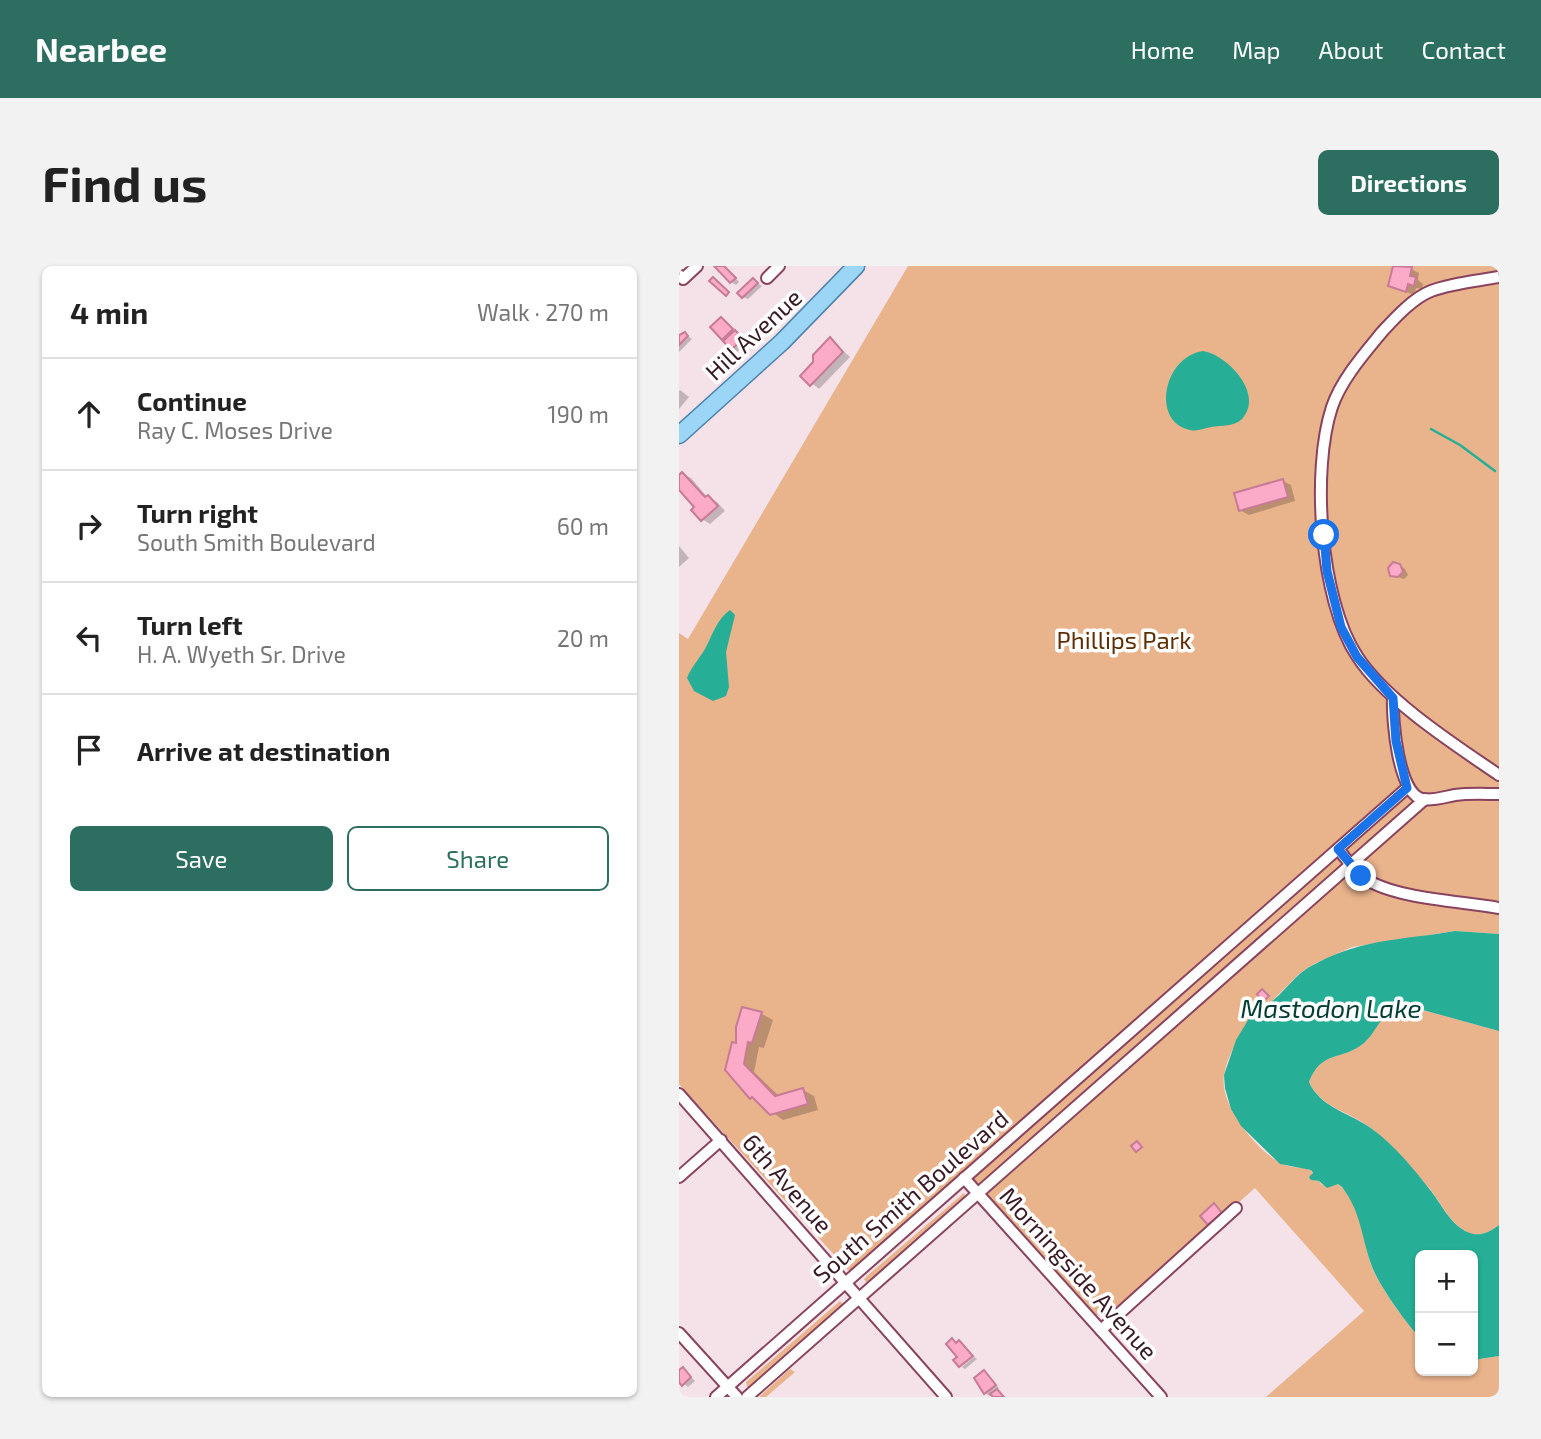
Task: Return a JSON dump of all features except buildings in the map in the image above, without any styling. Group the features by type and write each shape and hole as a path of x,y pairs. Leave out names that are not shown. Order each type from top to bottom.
{"main road":[{"name":"Hill Avenue","path":"679,435 782,342 856,266"}],"street":[{"path":"679,275 683,279 697,266"},
{"name":"Hill Avenue","path":"767,278 779,266"},
{"path":"1499,276 1431,291 1405,309 1380,335 1351,373 1333,404 1324,437 1321,480 1327,571 1341,627 1357,657 1393,698 1499,775"},
{"path":"1393,698 1396,741 1407,788 1425,799 1499,794"},
{"name":"South Smith Boulevard","path":"716,1397 1407,788"},
{"name":"South Smith Boulevard","path":"747,1397 1425,799"},
{"path":"1338,849 1362,876 1383,887 1414,895 1499,908"},
{"path":"1134,1029 1147,1044"},
{"name":"6th Avenue","path":"679,1094 946,1397"},
{"path":"679,1177 720,1140"},
{"name":"Morningside Avenue","path":"964,1178 1161,1397"},
{"path":"1101,1330 1236,1208"},
{"path":"679,1333 737,1397"}],"green space":[{"name":"Phillips Park","path":"908,266 1499,266 1499,934 1455,931 1352,947 1314,964 1299,974 1270,1003 1256,1007 1230,1056 1224,1075 1224,1087 1233,1112 1260,1148 1283,1165 1311,1170 1315,1181 1322,1185 1338,1184 1352,1201 1374,1273 1415,1332 1415,1376 1478,1376 1478,1359 1499,1356 1499,1397 1266,1397 1364,1311 1255,1188 1126,1302 1103,1316 1096,1315 1086,1306 967,1172 854,1270 848,1270 679,1084 679,633 688,639"},
{"path":"1401,1004 1499,1031 1499,1225 1487,1233 1474,1235 1459,1227 1430,1189 1388,1144 1365,1124 1321,1098 1309,1082 1320,1065 1364,1043 1389,1010"},
{"path":"964,1193 966,1199 871,1283 866,1282 864,1279 867,1276"},
{"path":"840,1301 844,1305 751,1388 747,1387 746,1382"},
{"path":"790,1369 795,1372 766,1397 759,1397"}],"water":[{"path":"1203,351 1223,360 1241,377 1249,399 1248,409 1242,419 1235,423 1190,430 1178,425 1170,415 1166,403 1167,390 1179,365 1189,356"},
{"path":"730,610 735,615 726,652 729,687 726,696 713,701 694,691 687,678 718,623"},
{"name":"Mastodon Lake","path":"1455,931 1499,934 1499,1031 1401,1004 1385,1015 1364,1043 1320,1065 1309,1082 1328,1104 1364,1123 1388,1142 1418,1174 1460,1228 1479,1234 1499,1225 1499,1356 1478,1359 1478,1250 1415,1250 1415,1332 1374,1272 1357,1215 1342,1187 1338,1184 1327,1188 1319,1181 1311,1180 1311,1170 1280,1164 1241,1126 1231,1109 1225,1088 1224,1075 1236,1040 1256,1007 1271,1002 1309,967 1352,949 1385,941"}],"waterway":[{"path":"1431,429 1460,445 1495,471"}],"route":[{"path":"1324,535 1327,571 1341,627 1357,657 1393,698 1396,741 1407,788 1338,849 1361,876"}]}
